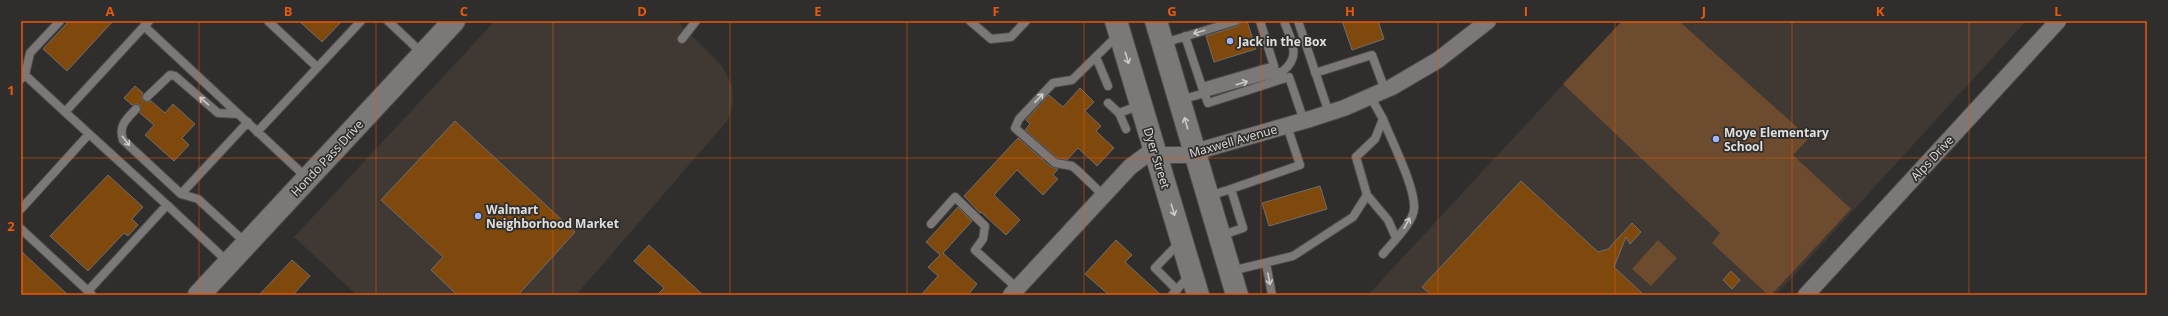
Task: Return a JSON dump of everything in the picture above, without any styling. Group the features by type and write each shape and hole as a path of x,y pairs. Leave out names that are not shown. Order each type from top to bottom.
{"main road":[{"name":"Hondo Pass Drive","path":"200,295 454,21"},
{"path":"1156,21 1237,295"},
{"name":"Dyer Street","path":"1118,27 1198,295"}],"street":[{"name":"Maxwell Avenue","path":"1014,292 1136,161 1146,156 1156,154 1178,156 1195,152 1329,113 1384,90 1438,60 1488,21"},
{"name":"Alps Drive","path":"1806,295 2058,21"}],"lane":[{"path":"60,21 30,53 23,77 65,112 229,263"},
{"path":"268,21 317,68"},
{"path":"257,132 361,21"},
{"path":"388,21 424,54"},
{"path":"682,40 696,21"},
{"path":"970,21 991,39 1011,37 1026,21"},
{"path":"1162,43 1236,21"},
{"path":"1179,100 1203,90 1274,66 1260,21"},
{"path":"1203,90 1283,71 1291,65 1295,53 1284,21"},
{"path":"1298,21 1329,113"},
{"path":"65,112 147,24 238,114 307,178"},
{"path":"1103,195 1072,166 1055,163 1015,128 1019,119 1053,83 1072,80 1096,57 1118,27"},
{"path":"1185,36 1208,103 1288,77 1304,121"},
{"path":"1315,73 1372,55 1384,90"},
{"path":"1096,57 1108,86"},
{"path":"147,97 170,75 176,76 218,113 238,114"},
{"path":"1370,96 1383,119 1410,186 1414,209 1405,227 1383,254"},
{"path":"1108,103 1119,113 1126,129"},
{"path":"1119,113 1141,105"},
{"path":"136,109 122,125 120,132 123,140 181,194 198,199 247,244"},
{"path":"1383,119 1375,139 1356,157 1367,195 1388,220 1396,238"},
{"path":"181,194 248,122"},
{"path":"1208,197 1300,165 1287,126"},
{"path":"21,209 89,134"},
{"path":"1220,236 1243,228 1232,189"},
{"path":"1230,271 1293,256 1353,217 1367,195"},
{"path":"931,224 955,197 985,226 983,239 975,250 1014,292"},
{"path":"21,229 90,293 167,205"},
{"path":"1182,240 1155,268 1175,292 1192,273"},
{"path":"1266,263 1272,295"}],"shaded area":[{"path":"495,21 677,21 722,66 732,85 733,103 728,120 576,295 357,295 294,237"},
{"name":"Moye Elementary School","path":"1622,21 2026,21 1776,295 1368,295"},
{"path":"1622,21 1679,21 1809,138 1793,155 1851,209 1771,295 1768,295 1712,243 1720,233 1563,84"},
{"path":"1658,240 1677,258 1651,286 1632,269"}],"building":[{"path":"69,21 113,21 67,71 43,49"},
{"path":"299,21 342,21 322,42"},
{"name":"Jack in the Box","path":"1247,21 1256,49 1214,62 1206,36 1238,26 1241,22"},
{"path":"1342,21 1378,21 1384,39 1352,50"},
{"path":"135,86 143,93 143,101 151,101 165,113 173,104 195,124 182,138 189,145 174,161 145,135 154,125 140,113 140,105 132,105 124,98"},
{"path":"1080,88 1094,102 1085,111 1101,126 1096,131 1114,148 1097,166 1078,148 1067,160 1057,158 1025,130 1030,124 1026,120 1049,95 1063,107"},
{"name":"Walmart Neighborhood Market","path":"455,121 575,232 518,295 457,295 431,270 443,257 381,200"},
{"path":"1018,138 1051,167 1058,169 1053,175 1058,179 1043,195 1017,170 994,195 1020,220 1006,235 981,212 980,213 964,196"},
{"path":"108,175 143,207 132,219 138,225 128,236 124,233 88,271 50,236"},
{"path":"1521,181 1598,252 1608,249 1632,223 1641,232 1630,244 1626,237 1614,267 1644,295 1431,295 1422,287"},
{"path":"1320,186 1327,209 1269,226 1262,203"},
{"path":"958,207 972,221 943,253 977,284 968,295 921,295 938,276 928,267 940,255 926,242"},
{"path":"1116,240 1132,255 1125,262 1161,295 1109,295 1085,274"},
{"path":"649,245 703,295 657,295 664,288 634,261"},
{"path":"21,251 68,295 21,295"},
{"path":"292,260 310,276 293,295 259,295"},
{"path":"1731,271 1740,280 1732,289 1723,280"}],"place":[{"name":"Jack in the Box","path":"1230,41"},
{"name":"Moye Elementary School","path":"1716,139"},
{"name":"Walmart Neighborhood Market","path":"478,216"}]}
